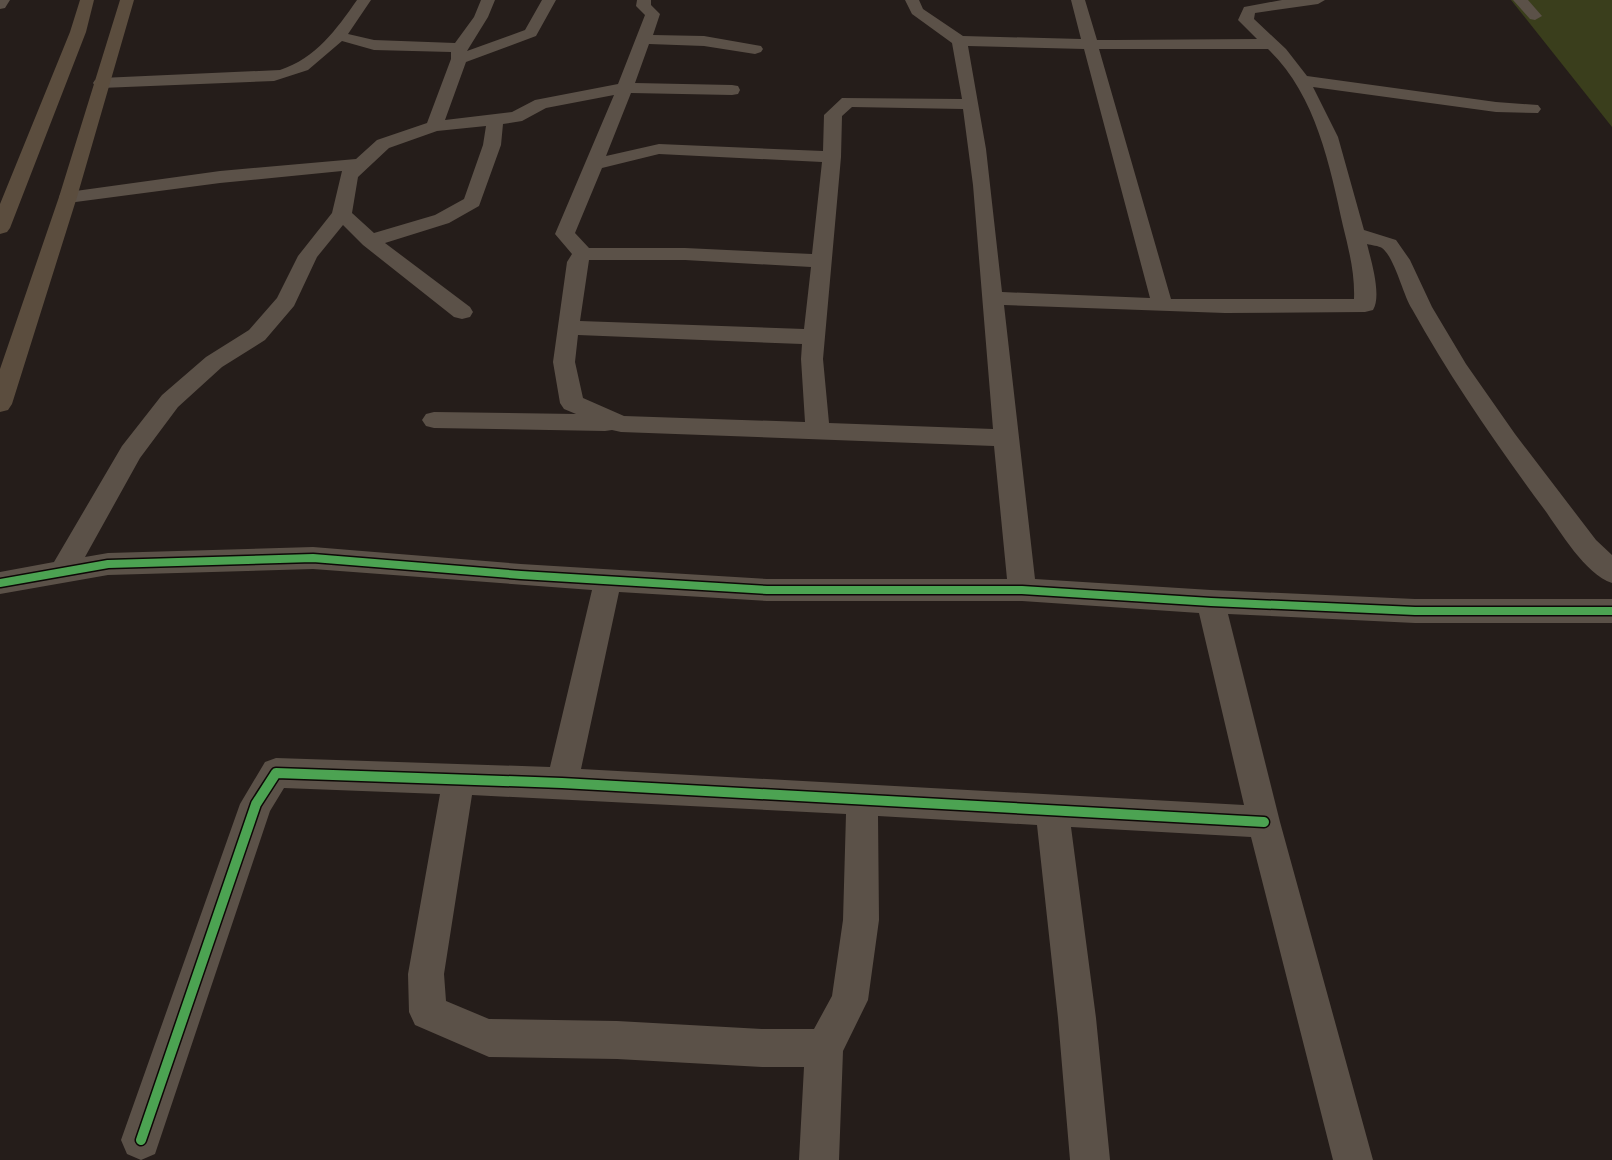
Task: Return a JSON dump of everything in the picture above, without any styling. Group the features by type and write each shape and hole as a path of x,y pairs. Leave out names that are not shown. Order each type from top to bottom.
{"main road":[{"path":"0,228 78,32 87,0"},
{"path":"0,404 68,197 127,0"}],"street":[{"path":"0,5 4,0"},
{"path":"101,83 294,72 310,64 339,36 364,0"},
{"path":"434,126 459,53 488,0"},
{"path":"339,36 374,45 459,53 531,33 549,0"},
{"path":"644,0 643,6 653,14 577,209 565,234 583,254 685,254 821,261"},
{"path":"912,0 917,11 959,42 1271,44"},
{"path":"1078,0 1162,304"},
{"path":"993,298 1316,308 1365,306 1366,279 1338,162 1312,97 1284,56 1246,20 1249,10 1318,0"},
{"path":"1520,0 1535,16"},
{"path":"644,39 704,40 755,49"},
{"path":"959,42 970,104 986,224 1005,438 1022,590"},
{"path":"1301,80 1486,106 1532,109"},
{"path":"63,572 131,452 170,401 214,362 257,335 286,301 308,256 342,214 349,175 383,144 434,126 516,117 541,104 625,88 668,87 732,90"},
{"path":"818,429 812,359 832,157 833,115 848,102 970,104"},
{"path":"370,241 442,219 472,202 492,145 495,119"},
{"path":"594,164 659,149 832,157"},
{"path":"68,197 220,178 361,164"},
{"path":"342,214 370,241 462,312"},
{"path":"1355,234 1389,244 1400,260 1426,315 1506,440 1587,547 1612,572"},
{"path":"583,254 577,262 564,362 572,403 622,424"},
{"path":"568,328 814,337"},
{"path":"434,420 622,424 739,430 818,429 1005,438"},
{"path":"0,583 108,564 313,558 608,581 767,590 1022,590 1211,602 1415,611 1612,611"},
{"path":"562,783 608,581"},
{"path":"1211,602 1264,822 1353,1160"},
{"path":"141,1140 256,804 276,773 562,783 1264,822"},
{"path":"459,779 426,974 428,1012 489,1038 617,1040 762,1048 824,1048"},
{"path":"819,1160 824,1048 850,1000 861,920 862,800"},
{"path":"1052,810 1077,1018 1090,1160"}],"green space":[{"path":"1511,0 1612,0 1612,127"}],"cycle path":[{"path":"0,583 108,564 313,558 521,575 767,590 1022,590 1211,602 1415,611 1612,611"},
{"path":"141,1140 256,804 276,773 562,783 1264,822"}]}
